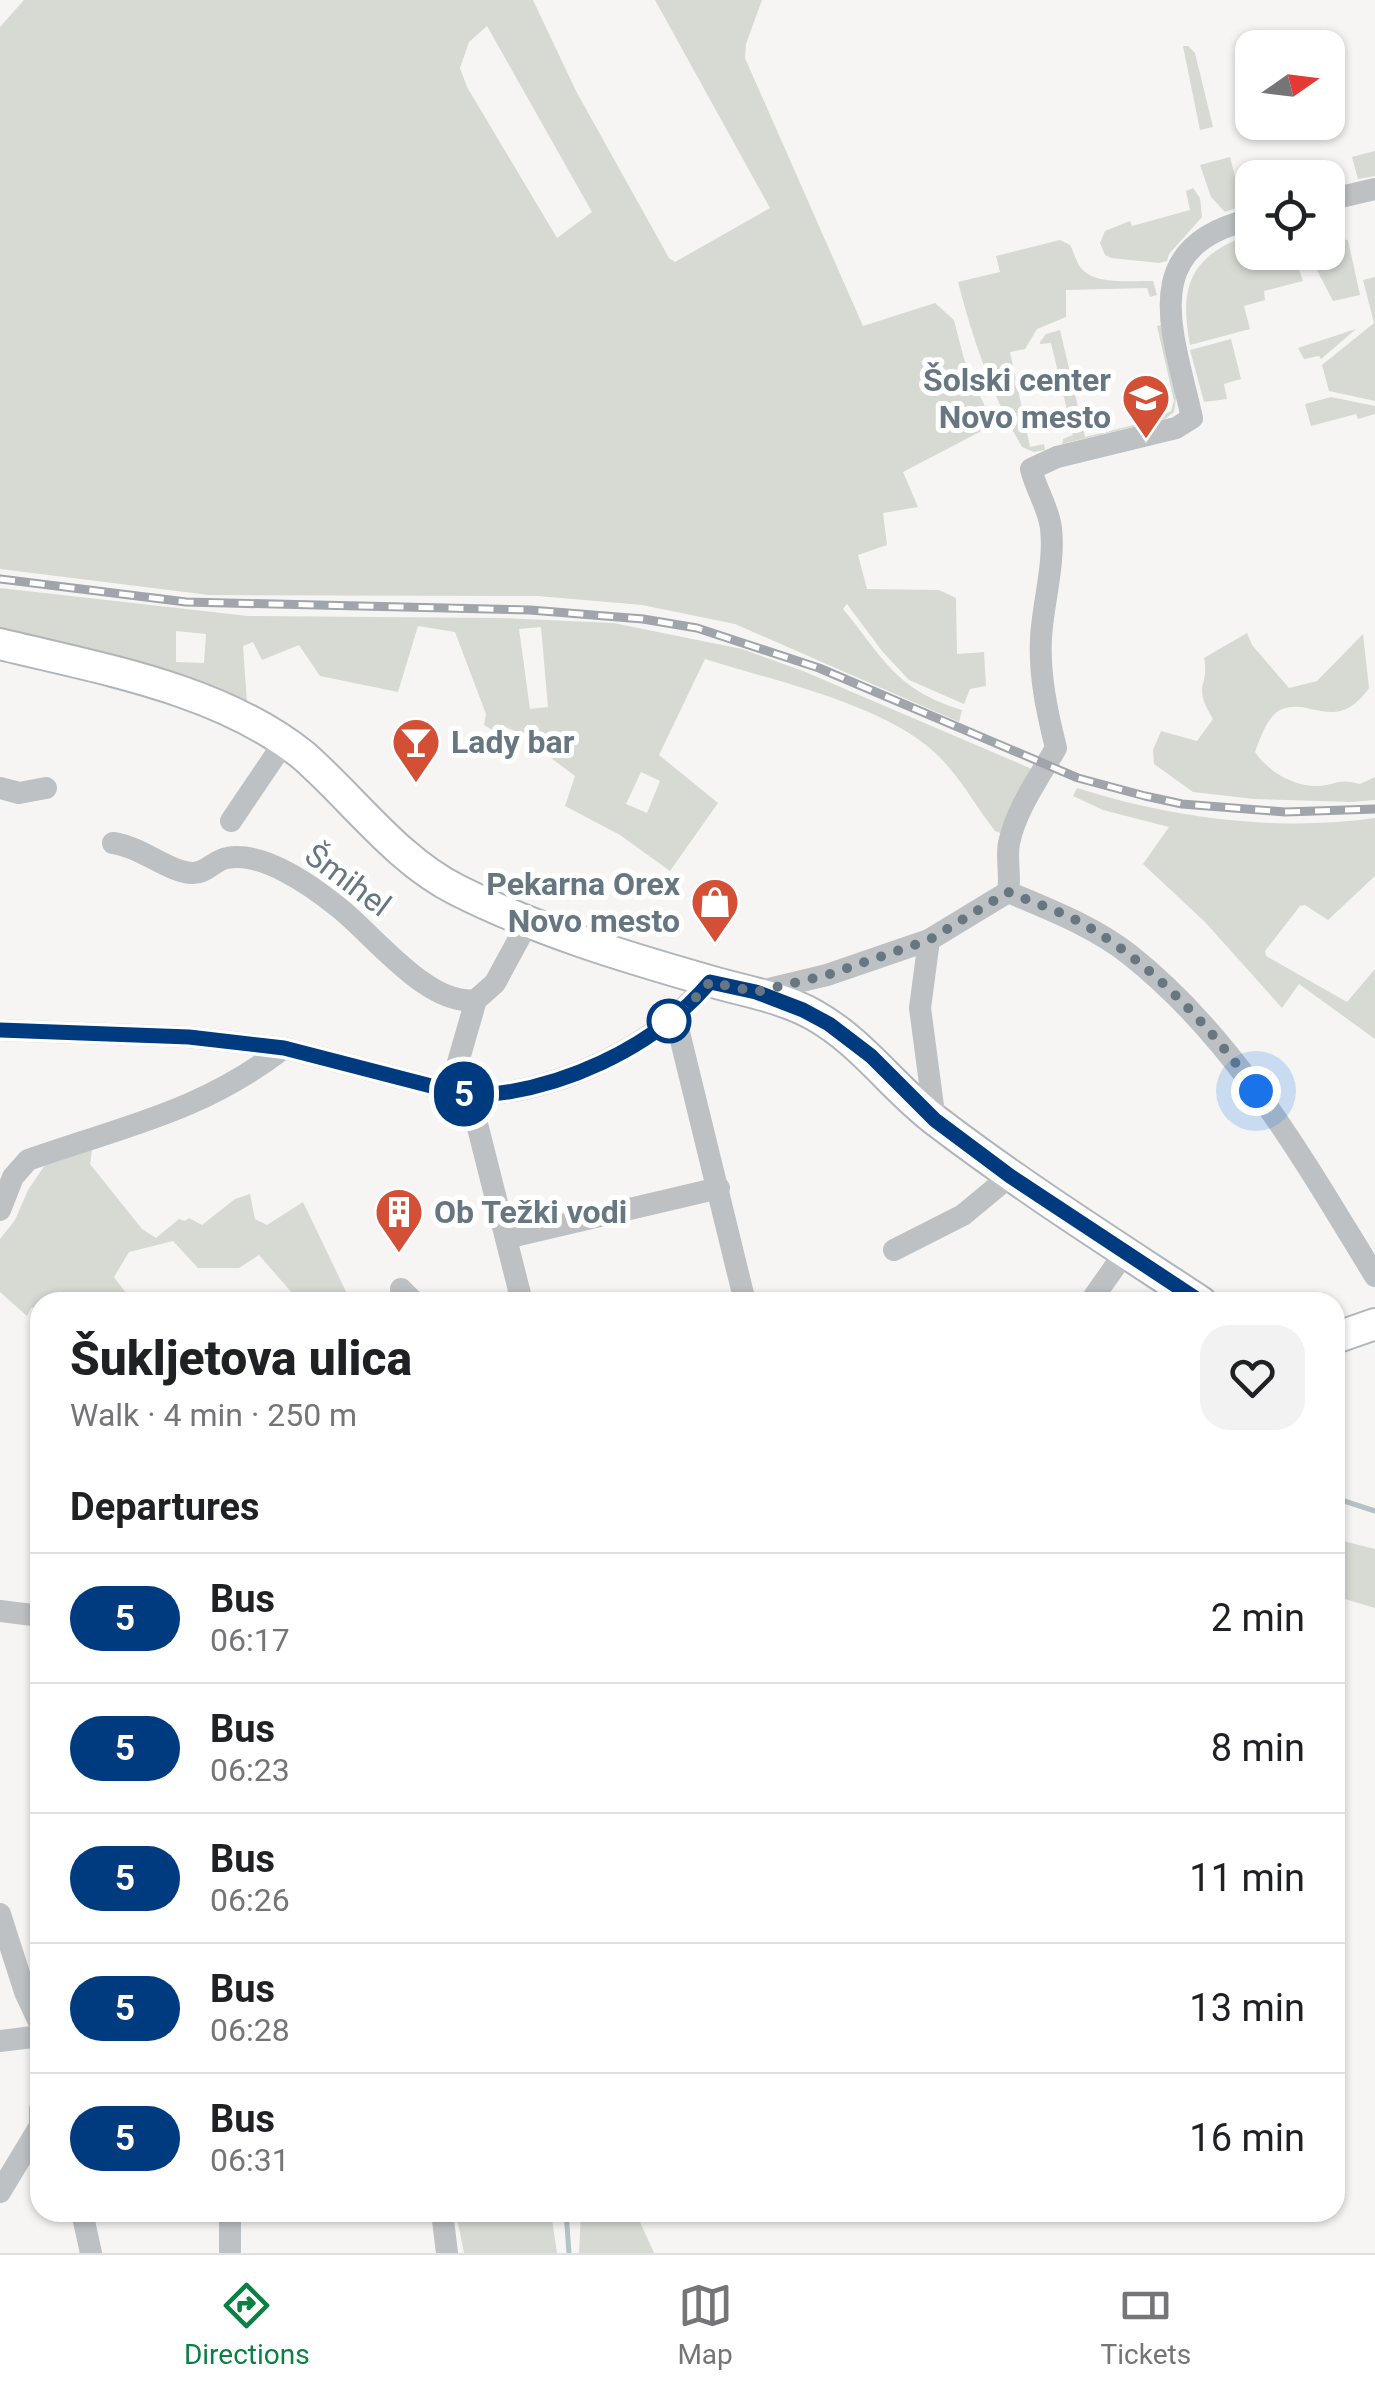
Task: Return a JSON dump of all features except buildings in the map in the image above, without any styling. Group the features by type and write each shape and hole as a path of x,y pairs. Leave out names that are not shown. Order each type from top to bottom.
{"street":[{"path":"1345,196 1375,188"},
{"path":"1009,885 1008,848 1015,820 1056,748 1042,677 1041,640 1052,557 1051,527 1046,503 1030,469 1057,457 1176,428 1192,418 1170,321 1170,289 1197,244 1214,231 1235,224"},
{"path":"0,644 170,690 226,711 286,741 419,866 454,889 528,922 710,982 756,992 829,1024 871,1056 935,1120 1010,1176 1187,1292"},
{"path":"231,822 286,741"},
{"path":"0,788 18,793 46,788"},
{"name":"Šmihel","path":"113,843 132,846 190,873 226,858 265,863 295,876 339,907 426,984 462,1002 476,1000"},
{"path":"756,992 827,975 929,940 1009,885"},
{"path":"1009,885 1129,954 1175,997 1238,1066 1307,1166 1375,1276"},
{"path":"520,1292 460,1093 476,1000 495,983 528,922"},
{"path":"929,940 920,1008 935,1120"},
{"path":"0,1030 189,1037 284,1048 460,1093 520,1091 567,1076 622,1051 675,1016 710,982"},
{"path":"675,1016 743,1292"},
{"path":"0,1210 13,1177 28,1160 157,1119 218,1093 284,1048"},
{"path":"894,1250 963,1215 1010,1176"},
{"path":"506,1238 719,1188"},
{"path":"1097,1292 1126,1250"},
{"path":"1345,1334 1375,1324"},
{"path":"0,1611 30,1615"},
{"path":"0,1914 30,2003"},
{"path":"0,2041 30,2037"},
{"path":"0,2192 30,2143"},
{"path":"84,2222 91,2253"},
{"path":"230,2222 230,2253"},
{"path":"443,2222 448,2253"}],"shaded area":[{"path":"24,0 533,0 576,91 669,258 675,262 770,208 655,0 762,0 745,58 863,326 935,303 954,320 964,359 993,425 903,472 918,507 883,513 887,545 858,555 867,589 939,590 956,598 957,654 984,652 986,686 970,689 964,704 909,680 847,604 843,609 892,670 920,692 962,710 959,722 735,624 642,605 538,596 209,595 0,569 0,27","holes":["487,26 592,212 557,238 467,87 460,68 469,42"]},
{"path":"1183,46 1195,53 1213,127 1200,130"},
{"path":"1375,151 1375,176 1358,179 1352,157"},
{"path":"1230,157 1235,176 1235,208 1225,212 1211,197 1200,165"},
{"path":"1193,188 1200,198 1202,217 1167,261 1105,255 1100,243 1105,231 1130,221 1132,226 1190,210 1186,191"},
{"path":"1060,240 1070,245 1079,266 1088,274 1115,281 1153,281 1157,295 1150,297 1147,288 1066,290 1066,317 1037,329 1025,349 1010,352 1030,447 1044,444 1045,450 1034,452 1022,447 1001,408 958,282 1000,272 996,256"},
{"path":"1345,240 1348,240 1360,295 1333,301 1317,270 1345,270"},
{"path":"1235,241 1235,270 1299,270 1303,281 1264,291 1265,300 1244,306 1250,329 1190,345 1186,304 1194,274 1216,251"},
{"path":"1375,277 1375,401 1329,391 1322,365 1374,323 1363,280"},
{"path":"1161,325 1177,392 1174,412 1165,419 1062,444 1063,439 1073,435 1051,343 1040,344 1046,334 1060,330 1085,437 1154,420 1171,411 1174,401 1157,326"},
{"path":"1356,329 1321,359 1304,359 1298,348"},
{"path":"1231,339 1241,379 1224,384 1227,399 1204,402 1190,350"},
{"path":"1331,397 1375,406 1375,414 1358,419 1356,414 1311,426 1305,404"},
{"path":"0,588 248,616 613,623 742,649 1032,769 1003,834 995,831 942,759 911,734 825,695 705,659 659,755 718,803 670,871 620,835 565,806 575,776 515,731 497,724 494,731 484,725 486,714 455,632 418,626 398,692 320,676 299,645 262,660 253,642 243,646 245,708 0,633","holes":["541,627 548,707 530,709 519,629","176,631 206,634 204,663 176,662","641,772 660,781 647,813 626,804"]},
{"path":"1247,633 1252,645 1289,688 1317,681 1363,634 1369,688 1357,702 1334,712 1302,707 1280,710 1268,723 1255,752 1274,771 1300,784 1360,784 1375,777 1375,800 1254,799 1193,792 1154,764 1153,750 1161,731 1197,741 1213,719 1203,699 1204,658"},
{"path":"1077,788 1149,807 1262,823 1375,818 1375,876 1328,920 1305,905 1300,906 1265,951 1266,956 1347,1002 1375,969 1375,1039 1299,984 1282,1008 1205,922 1143,864 1169,827 1103,810 1073,796"},
{"path":"93,1143 90,1164 142,1229 156,1238 179,1219 189,1218 202,1225 235,1199 250,1194 255,1219 267,1225 303,1202 346,1292 291,1292 259,1255 239,1268 198,1268 173,1241 129,1252 114,1277 125,1292 30,1292 27,1316 0,1292 0,1239 45,1165"},
{"path":"1345,1542 1375,1549 1375,1608 1345,1599"},
{"path":"458,2222 552,2222 557,2253 464,2253"},
{"path":"581,2222 640,2222 654,2253 579,2253"}],"waterway":[{"path":"1345,1501 1375,1511"},
{"path":"567,2222 569,2253"}],"railway":[{"path":"0,579 186,602 530,610 643,619 697,628 819,668 1078,778 1145,796 1182,804 1285,812 1375,809"}],"bus line":[{"name":"5","path":"0,1030 189,1037 284,1048 482,1096 520,1091 604,1060 675,1016 710,982 756,992 829,1024 871,1056 935,1120 1010,1176 1187,1292"}],"place":[{"name":"Šolski center Novo mesto","path":"1146,440"},
{"name":"Lady bar","path":"416,784"},
{"name":"Pekarna Orex Novo mesto","path":"715,944"},
{"name":"Ob Težki vodi","path":"399,1254"}],"route":[{"path":"669,1021 710,982 756,992 827,975 929,940 1008,892 1073,919 1129,954 1175,997 1256,1091"}]}
